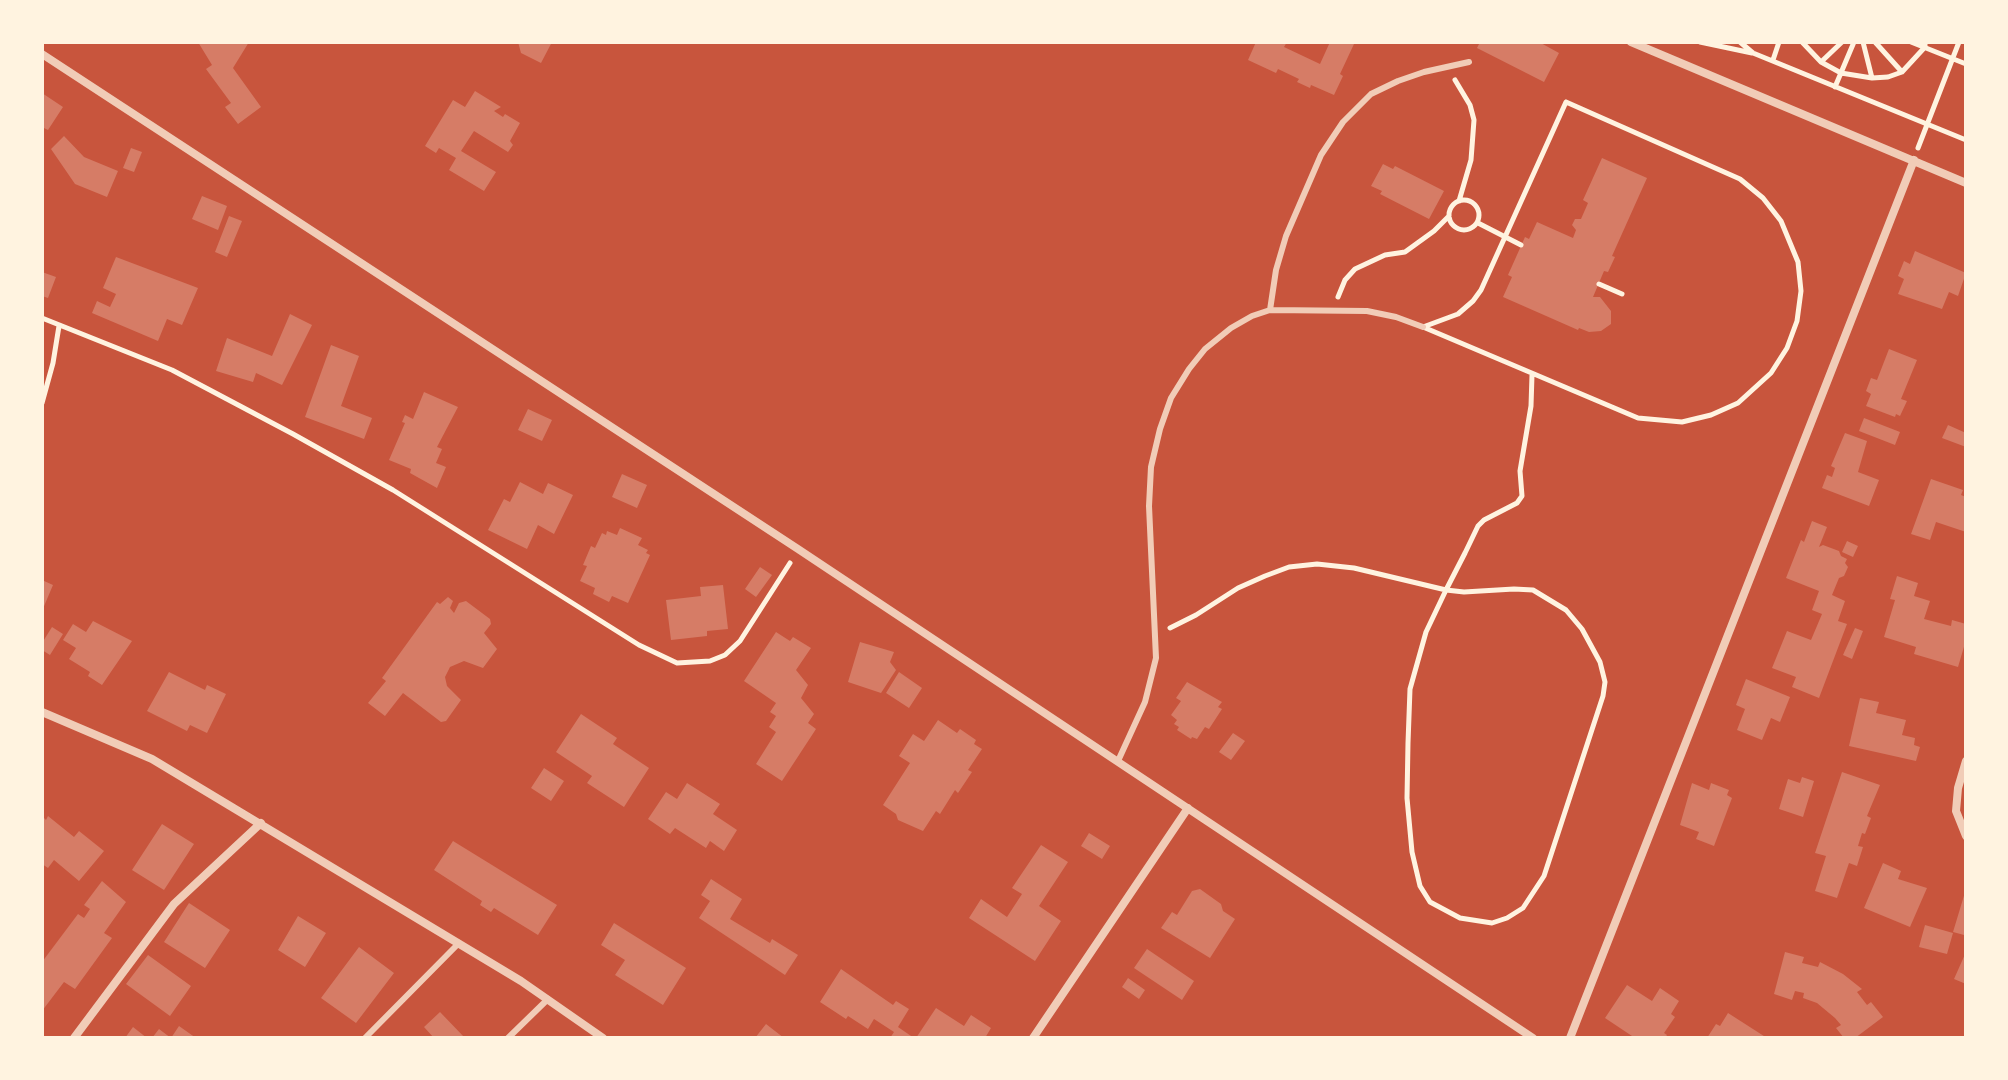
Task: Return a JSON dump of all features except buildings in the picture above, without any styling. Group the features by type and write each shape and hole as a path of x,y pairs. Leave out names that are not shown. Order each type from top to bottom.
{"street":[{"path":"1631,42 1966,183"},
{"path":"42,54 798,549 1533,1038"},
{"path":"1570,1038 1914,160"},
{"path":"42,712 152,759 459,943 603,1038"},
{"path":"1966,761 1958,788 1956,811 1966,836"},
{"path":"1033,1038 1188,808"},
{"path":"74,1038 174,904 261,823"}],"lane":[{"path":"1270,310 1276,270 1286,236 1321,155 1343,122 1371,94 1424,72 1469,62"},
{"path":"1118,761 1145,702 1156,658 1149,506 1151,467 1171,398 1189,369 1205,349 1231,328 1270,310 1367,311 1423,327"},
{"path":"365,1038 459,943"},
{"path":"508,1038 548,999"}],"path":[{"path":"1700,42 1773,60 1966,140"},
{"path":"1740,42 1753,53"},
{"path":"1773,60 1779,42"},
{"path":"1802,42 1821,62 1841,73 1872,78 1902,72 1925,45"},
{"path":"1821,62 1842,42"},
{"path":"1835,87 1854,42"},
{"path":"1863,42 1872,78"},
{"path":"1875,42 1902,72"},
{"path":"1911,42 1925,45 1966,64"},
{"path":"1914,160 1959,42"},
{"path":"1442,70 1462,90 1474,120 1471,160 1459,201"},
{"path":"1566,102 1740,179 1772,209 1788,234 1798,262 1799,306 1787,348 1761,384 1725,410 1682,422 1638,418 1423,327 1458,314 1481,290 1566,102"},
{"path":"1468,200 1476,205 1480,214 1478,223 1470,229 1460,230 1452,225 1449,216 1451,207 1459,201 1468,200"},
{"path":"1335,309 1345,280 1355,269 1385,255 1405,252 1449,216"},
{"path":"1478,223 1521,245"},
{"path":"1599,284 1622,294"},
{"path":"42,318 172,370 293,434 393,490 639,645 677,663 710,661 725,655 740,641 798,549"},
{"path":"42,403 59,326"},
{"path":"1155,628 1172,628 1238,588 1289,567 1317,564 1354,568 1446,590 1481,593 1533,590 1566,610 1582,629 1600,662 1605,682 1595,723 1544,876 1523,908 1492,923 1460,918 1430,902 1420,886 1412,852 1407,798 1410,689 1426,632 1446,590 1478,526 1517,503 1522,496 1520,471 1531,406 1532,375"}]}
